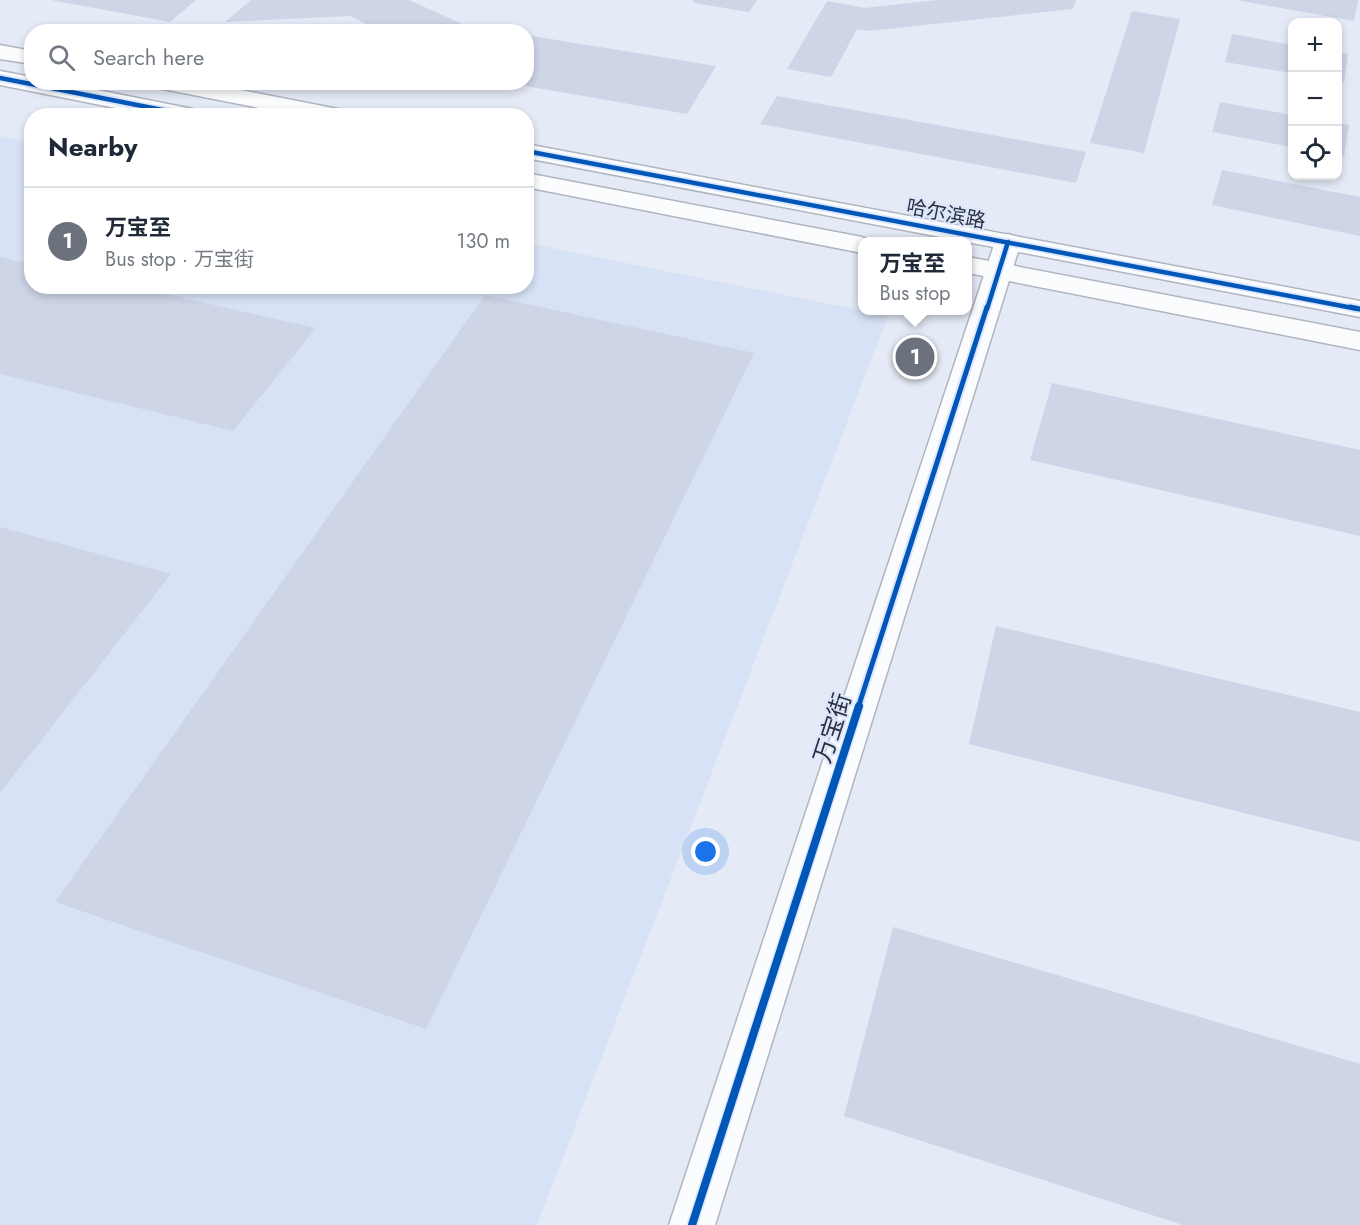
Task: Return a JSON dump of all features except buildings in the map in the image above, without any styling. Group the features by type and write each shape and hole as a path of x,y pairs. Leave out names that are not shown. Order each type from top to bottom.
{"street":[{"path":"0,52 24,56"},
{"path":"0,78 24,83"},
{"path":"61,90 152,108"},
{"path":"204,90 297,108"},
{"name":"哈尔滨路","path":"534,153 896,237"},
{"path":"534,182 858,244"},
{"name":"哈尔滨路","path":"972,255 1360,341"},
{"name":"哈尔滨路","path":"991,259 1360,309"},
{"name":"万宝街","path":"692,1225 991,259"}],"shaded area":[{"path":"0,136 24,141 24,294 534,294 534,244 858,310 858,315 888,316 537,1225 0,1225"}],"cycle path":[{"path":"0,78 24,83"},
{"path":"61,90 152,108"},
{"path":"534,153 1360,309"},
{"path":"692,1225 1008,242"}],"place":[{"name":"万宝至","path":"915,357"}]}
